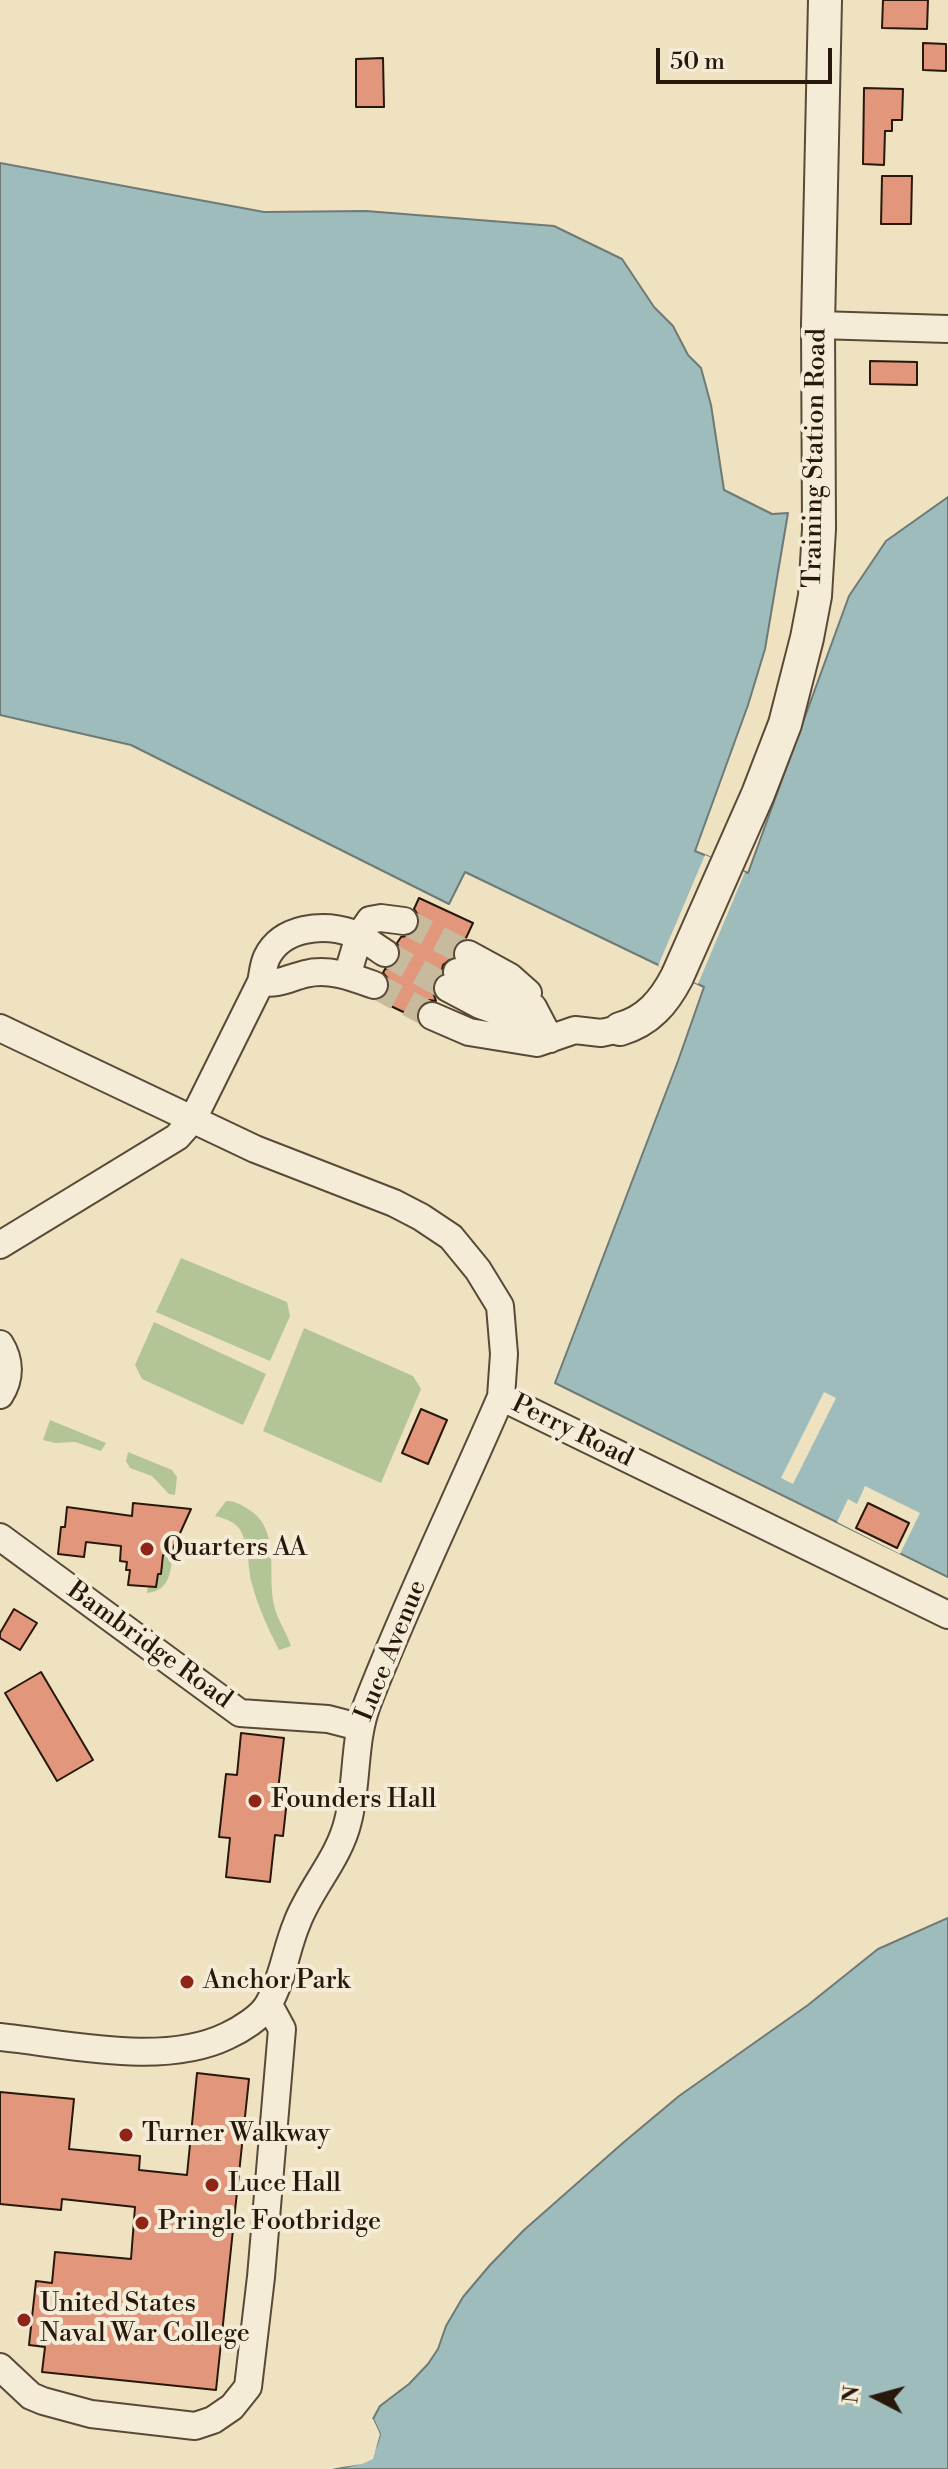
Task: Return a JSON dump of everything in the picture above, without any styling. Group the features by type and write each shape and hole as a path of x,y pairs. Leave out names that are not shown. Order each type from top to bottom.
{"street":[{"name":"Training Station Road","path":"459,978 441,1020 469,1032 537,1043 542,1025 601,1033 620,1029 648,1016 667,995 677,977 758,794 785,724 815,596 819,529 818,325 825,0"},
{"path":"818,325 948,329"},
{"path":"0,1245 177,1137 193,1119 261,982 265,959 275,946 306,929 329,928 359,936 394,938 381,918 370,920 359,936 347,976"},
{"path":"261,982 274,984 307,974 330,972 374,985"},
{"path":"459,978 510,977 531,997 542,1025"},
{"path":"459,978 480,1005 542,1025"},
{"name":"Perry Road","path":"0,1028 289,1163 394,1203 421,1217 451,1237 478,1270 500,1306 504,1354 501,1397 948,1615"},
{"path":"0,1344 10,1365 0,1395"},
{"name":"Luce Avenue","path":"269,2005 297,1922 347,1827 352,1807 359,1727 379,1673 501,1397"},
{"name":"Bambridge Road","path":"0,1537 240,1713 328,1719 359,1727"},
{"path":"0,2037 132,2052 176,2050 201,2046 228,2036 269,2005 282,2029 261,2277 248,2387 232,2407 213,2420 195,2426 91,2414 31,2396 0,2367"}],"green space":[{"path":"181,1258 287,1302 290,1316 270,1361 156,1312"},
{"path":"154,1322 266,1374 243,1425 142,1379 135,1365"},
{"path":"304,1328 413,1376 421,1389 381,1483 263,1431"},
{"path":"50,1420 106,1443 101,1451 75,1442 43,1440"},
{"path":"128,1452 172,1470 177,1477 175,1495 169,1494 152,1476 130,1468 126,1461"},
{"path":"226,1501 248,1509 265,1527 271,1550 274,1606 291,1646 279,1650 257,1601 242,1533 233,1523 215,1516"},
{"path":"173,1553 168,1579 161,1588 147,1593 148,1586 156,1587 163,1555"}],"water":[{"path":"0,163 264,212 366,211 554,226 622,259 654,307 673,326 688,355 701,368 711,405 724,490 772,514 788,513 765,649 695,851 748,873 849,596 886,541 948,497 948,1577 555,1383 704,987 465,872 449,904 131,745 0,715"},
{"path":"948,1918 948,2469 334,2469 365,2461 374,2452 380,2434 373,2419 380,2406 409,2384 428,2364 463,2297 524,2230 679,2096 808,2005 878,1949"}],"pier":[{"path":"705,855 745,872 698,984 658,966"},
{"path":"824,1392 836,1398 793,1484 781,1478"},
{"path":"865,1486 920,1513 900,1554 837,1522 848,1499 857,1504"},
{"path":"369,2419 373,2419 380,2434 373,2459 330,2469 335,2464 360,2461 373,2449 376,2434"}],"building":[{"path":"883,0 928,0 927,29 882,28"},
{"path":"923,43 946,44 946,71 923,70"},
{"path":"383,58 384,107 356,107 356,59"},
{"path":"864,88 903,89 902,120 892,120 892,131 885,131 884,165 863,164"},
{"path":"882,176 912,176 911,224 881,224"},
{"path":"870,361 917,362 917,385 870,384"},
{"path":"419,898 473,923 466,938 454,946 453,957 443,965 441,974 434,981 432,989 436,1001 429,1000 422,1004 416,1018 378,1000 385,997 389,990 390,981 383,973 385,969 399,961 401,953 397,943 401,937 416,931 420,924 414,909"},
{"path":"421,1409 447,1420 428,1464 402,1453"},
{"name":"Quarters AA","path":"133,1503 191,1509 171,1553 163,1555 156,1587 128,1585 130,1570 126,1570 127,1562 120,1561 121,1546 86,1542 84,1557 58,1554 67,1507 132,1516"},
{"path":"868,1503 909,1523 897,1548 856,1528"},
{"path":"14,1609 37,1623 20,1650 0,1638"},
{"path":"41,1672 93,1760 57,1781 5,1693"},
{"name":"Founders Hall","path":"241,1733 284,1738 278,1790 288,1791 283,1836 275,1835 270,1882 226,1877 230,1838 219,1837 226,1774 237,1775"},
{"path":"197,2073 249,2079 216,2390 42,2372 45,2347 29,2345 36,2281 52,2283 55,2252 131,2259 135,2207 62,2199 61,2210 0,2204 0,2092 74,2099 69,2149 140,2156 139,2170 187,2175"}],"tunnel":[{"path":"404,921 468,954"},
{"path":"385,953 448,988"},
{"path":"374,985 432,1016"}],"place":[{"name":"Quarters AA","path":"147,1549"},
{"name":"Founders Hall","path":"255,1801"},
{"name":"Anchor Park","path":"187,1982"},
{"name":"Turner Walkway","path":"126,2135"},
{"name":"Luce Hall","path":"212,2185"},
{"name":"Pringle Footbridge","path":"142,2223"},
{"name":"United States Naval War College","path":"24,2320"}]}
